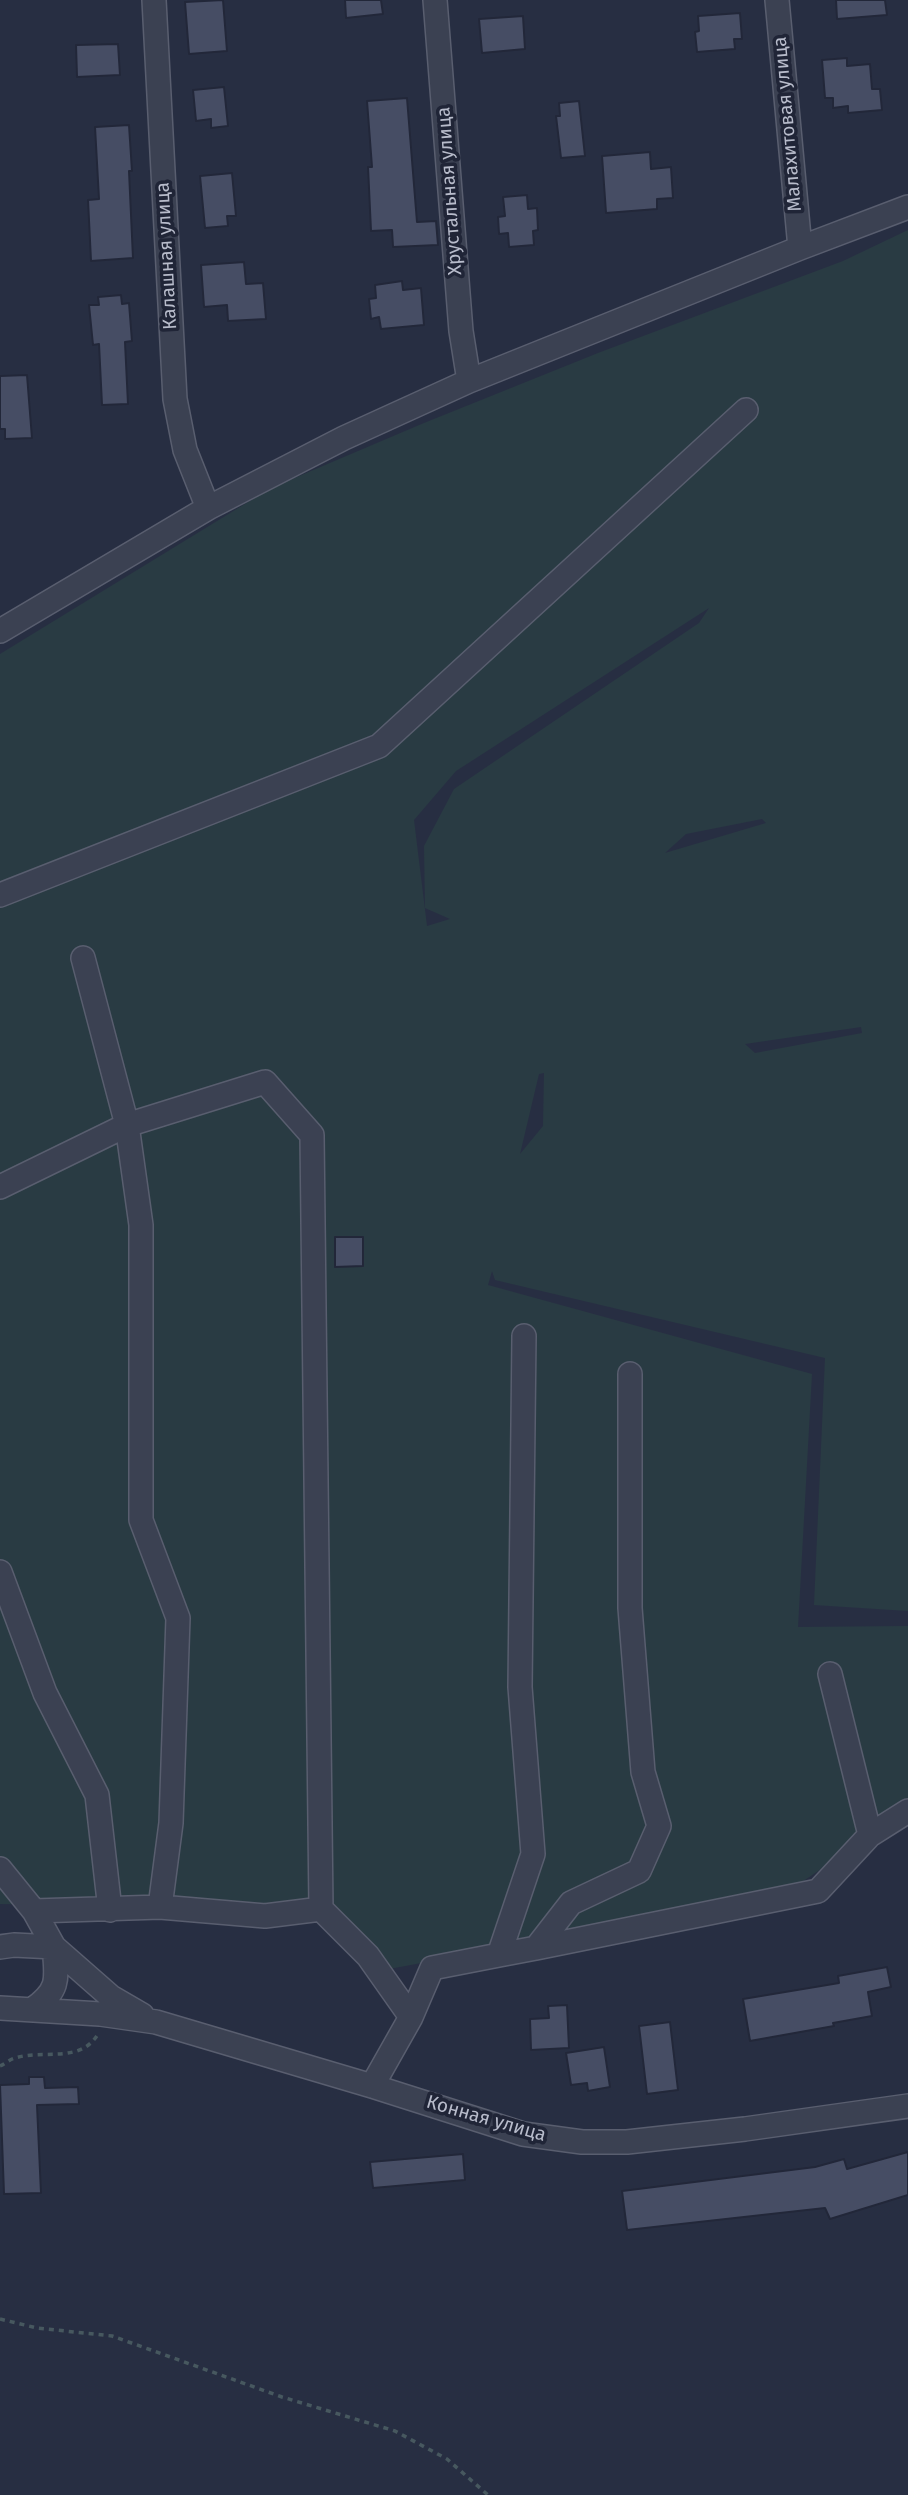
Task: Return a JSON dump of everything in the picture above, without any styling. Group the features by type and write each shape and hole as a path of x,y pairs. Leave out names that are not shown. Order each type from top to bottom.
{"street":[{"name":"Калашная улица","path":"154,0 175,398 185,450 208,508"},
{"name":"Хрустальная улица","path":"435,0 461,331 469,382"},
{"name":"Малахитовая улица","path":"777,0 800,248"},
{"path":"0,631 208,508 344,438 469,382 908,207"},
{"path":"0,895 379,746 746,410"},
{"path":"83,958 127,1125 141,1225 142,1520 178,1618 171,1823 160,1907"},
{"path":"0,1187 127,1125 265,1082 312,1135 321,1909 368,1956 411,2017"},
{"path":"499,1955 533,1854 520,1687 524,1336"},
{"path":"536,1948 571,1903 639,1871 659,1826 643,1772 630,1608 630,1374"},
{"path":"0,1572 45,1693 97,1796 110,1910"},
{"path":"830,1674 870,1835"},
{"path":"372,2085 411,2017 432,1968 818,1891 870,1835 908,1811"},
{"path":"0,1869 34,1911 54,1947 111,1997 156,2022"},
{"path":"34,1911 160,1907 265,1916 321,1909"},
{"path":"0,1947 54,1947"},
{"path":"33,2010 51,1996 57,1973 54,1947"},
{"path":"0,2008 100,2014 156,2022"},
{"name":"Конная улица","path":"156,2022 372,2085 523,2134 582,2142 627,2141 745,2129 908,2106"}],"path":[{"path":"0,2066 14,2058 78,2052 89,2046 98,2035 100,2014"},
{"path":"0,2319 37,2328 112,2336 282,2397 396,2431 447,2459 488,2495"}],"shaded area":[{"path":"908,230 908,1611 814,1605 825,1358 495,1280 492,1271 488,1285 812,1374 798,1627 908,1626 908,1810 796,1886 642,1922 389,1969 336,1909 0,1904 0,654 271,488 598,353 843,261","holes":["709,608 699,623 454,789 424,846 425,908 450,919 427,926 414,820 456,771","762,819 766,823 665,853 686,834","861,1027 862,1033 755,1053 745,1044","544,1073 543,1126 520,1154 539,1074"]}],"building":[{"path":"223,0 227,51 189,54 185,2"},
{"path":"345,0 381,0 383,14 346,18"},
{"path":"836,0 885,0 887,15 837,19"},
{"path":"740,13 742,39 734,39 735,49 697,52 695,32 699,31 698,16"},
{"path":"523,16 525,49 482,53 479,19"},
{"path":"118,44 120,75 77,77 76,45"},
{"path":"847,58 847,66 870,64 872,89 880,89 882,110 848,113 848,106 833,108 833,98 825,98 822,60"},
{"path":"224,87 228,126 211,128 211,119 196,121 193,90"},
{"path":"407,98 417,222 436,221 438,245 393,247 392,230 371,231 368,167 372,167 367,101"},
{"path":"579,101 585,156 561,158 556,116 560,116 559,103"},
{"path":"129,125 133,258 91,261 88,200 99,199 95,127"},
{"path":"650,152 651,169 671,167 673,198 657,199 657,209 606,213 602,156"},
{"path":"232,173 236,216 227,216 228,226 205,228 200,176"},
{"path":"527,195 528,209 537,208 538,230 533,231 534,245 509,247 508,233 499,234 498,217 505,216 503,197"},
{"path":"244,262 246,284 263,283 266,319 228,321 227,305 204,307 201,265"},
{"path":"402,281 403,290 421,288 424,325 381,329 379,317 371,319 369,299 376,298 375,285"},
{"path":"121,295 122,304 129,303 132,341 125,342 128,404 102,405 99,344 93,345 89,305 99,305 98,297"},
{"path":"27,375 32,438 5,439 5,429 0,429 0,376"},
{"path":"335,1237 363,1237 363,1266 335,1267"},
{"path":"887,1967 891,1987 868,1992 872,2016 833,2023 834,2026 750,2041 743,1999 839,1983 838,1976"},
{"path":"567,2005 569,2048 531,2050 530,2019 549,2018 548,2006"},
{"path":"670,2022 678,2090 647,2094 639,2026"},
{"path":"604,2047 610,2087 588,2091 587,2083 571,2085 566,2053"},
{"path":"29,2077 44,2077 45,2088 78,2087 79,2104 37,2105 41,2193 4,2194 0,2085 29,2084"},
{"path":"908,2152 908,2195 830,2219 825,2208 627,2230 622,2191 815,2167 844,2159 847,2169"},
{"path":"463,2154 465,2180 373,2188 370,2162"}]}
